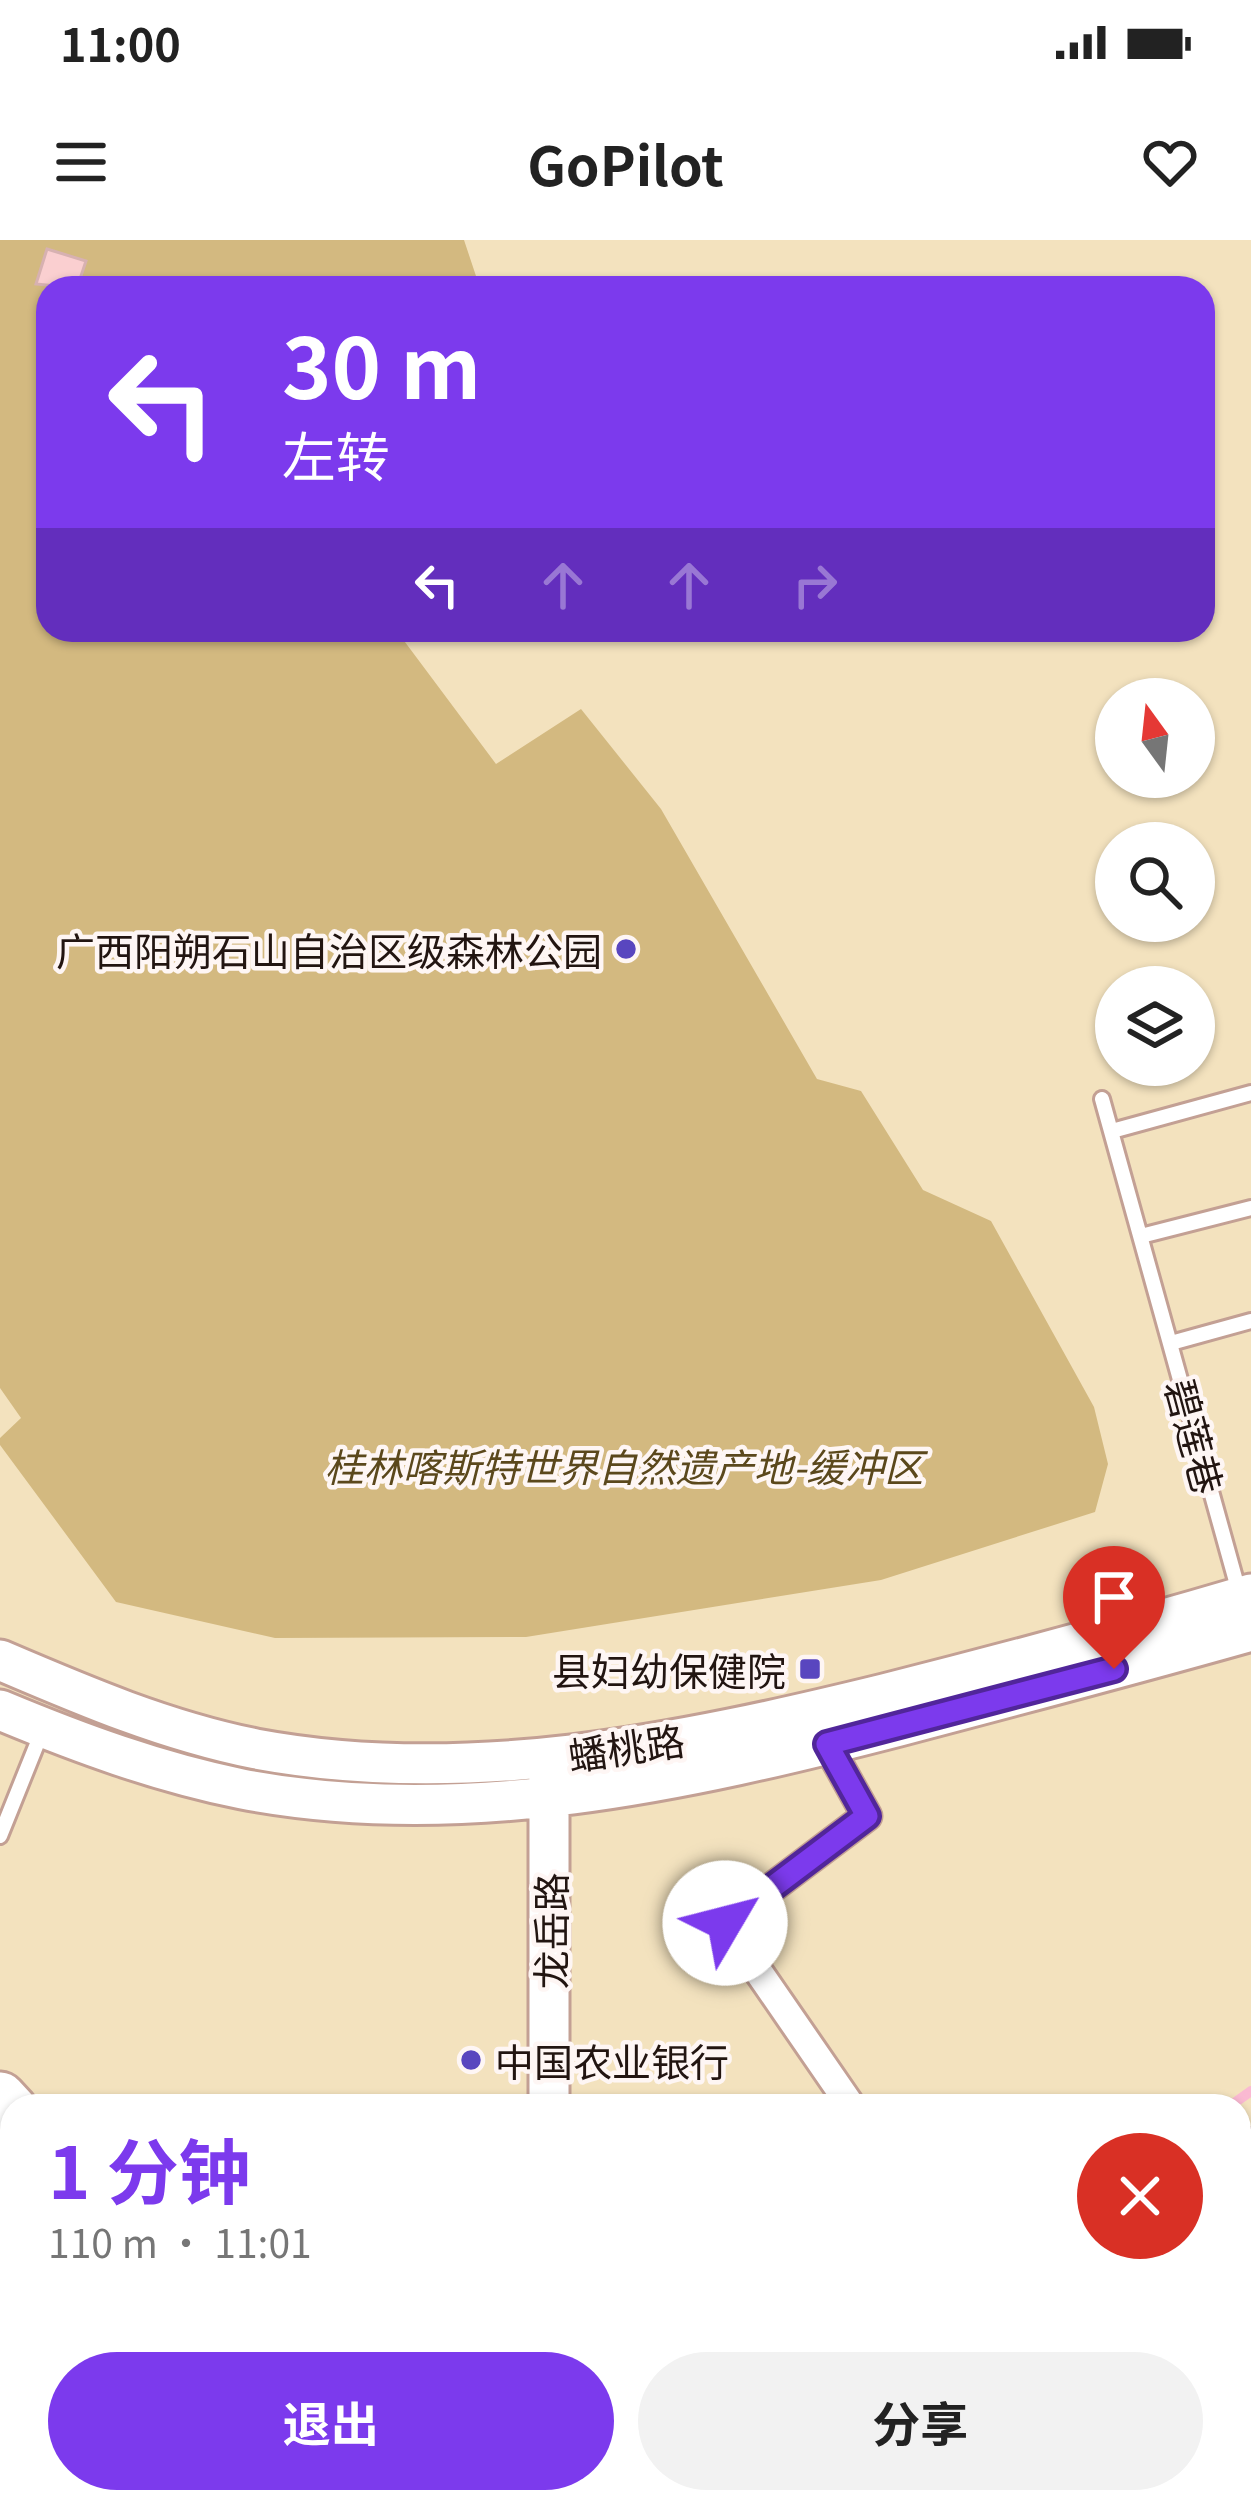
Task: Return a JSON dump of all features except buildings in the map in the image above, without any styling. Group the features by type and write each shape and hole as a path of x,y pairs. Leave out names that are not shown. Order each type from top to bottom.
{"main road":[{"name":"蟠桃路","path":"0,1710 147,1766 245,1789 360,1802 467,1803 701,1775 827,1744 1248,1618"},
{"name":"蟠桃路","path":"0,1660 159,1725 256,1749 358,1762 465,1764 690,1739 1015,1661 1248,1618"},
{"name":"龙岳路","path":"549,1756 549,2094"}],"street":[{"path":"827,1744 867,1816 725,1923 842,2094"}],"lane":[{"path":"1112,1131 1251,1093"},
{"name":"碧莲巷","path":"1102,1099 1248,1618"},
{"path":"1141,1237 1251,1208"},
{"name":"碧莲巷","path":"1171,1343 1251,1322"},
{"path":"0,1836 44,1728"}],"green space":[{"name":"桂林喀斯特世界自然遗产地-缓冲区","path":"0,240 1251,240 1251,2094 0,2094"},
{"name":"广西阳朔石山自治区级森林公园","path":"0,240 464,240 476,276 36,276 36,642 405,642 496,764 581,709 661,809 817,1079 861,1091 923,1190 991,1221 1094,1407 1108,1464 1095,1512 881,1580 526,1637 275,1638 116,1602 0,1445 0,1438 21,1418 0,1388"}],"waterway":[{"path":"1247,2094 1251,2091"}],"place":[{"name":"广西阳朔石山自治区级森林公园","path":"626,949"},
{"name":"县妇幼保健院","path":"810,1669"},
{"name":"中国农业银行","path":"471,2060"}],"route":[{"path":"725,1923 867,1816 827,1744 1114,1669"}]}
